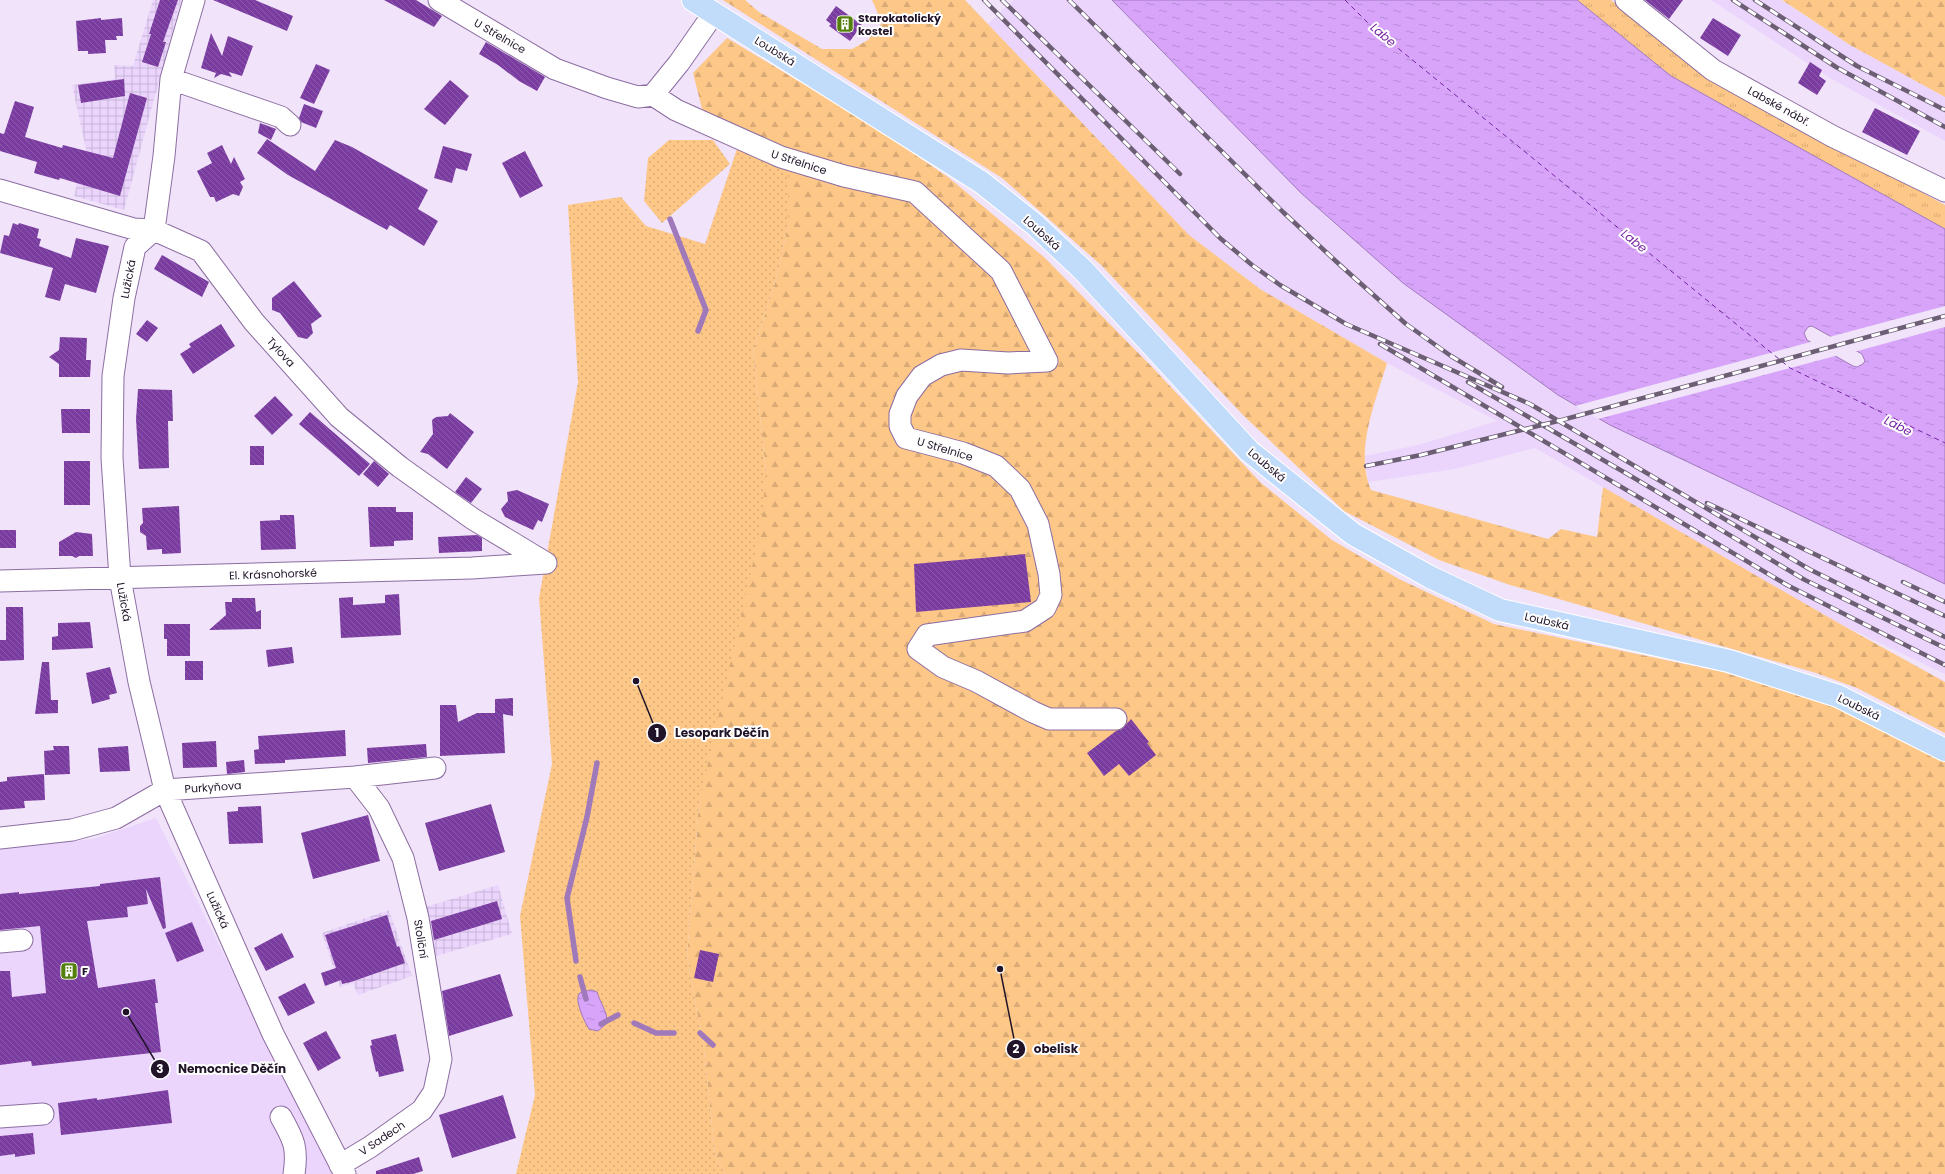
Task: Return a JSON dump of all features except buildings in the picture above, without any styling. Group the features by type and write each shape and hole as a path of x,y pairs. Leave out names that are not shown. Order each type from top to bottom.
{"main road":[{"name":"Loubská","path":"693,0 981,182 1034,224 1083,270 1249,451 1353,534 1430,578 1500,610 1729,661 1838,696 1945,750"}],"street":[{"path":"154,230 164,156 171,79 194,0"},
{"name":"U Střelnice","path":"439,0 555,69 607,88 638,97 653,95 676,110 781,157 844,176 914,192 1001,271 1047,361 1008,363 961,360 942,365 922,376 907,396 900,414 900,426 906,438 963,453 996,466 1020,489 1038,524 1049,574 1051,595 1045,608 1025,621 927,635 918,650 943,667 976,681 1049,719 1116,719"},
{"name":"Labské nábř.","path":"1626,0 1713,70 1832,136 1945,191"},
{"path":"653,95 679,63 714,13"},
{"path":"171,79 281,117 290,125"},
{"name":"Tylova","path":"0,190 134,229 154,230 201,251 254,322 339,417 403,470 473,520 546,563"},
{"name":"Lužická","path":"154,230 134,246 124,298 113,376 112,458 120,578 139,682 165,790 273,1034 343,1169"},
{"name":"El. Krásnohorské","path":"0,581 472,568 546,563"},
{"name":"Purkyňova","path":"0,838 72,830 116,818 165,790 355,777 436,768"},
{"name":"Stoliční","path":"355,777 379,808 403,858 418,918 441,1059 434,1092 422,1110"},
{"path":"0,942 22,940"},
{"name":"V Sadech","path":"343,1169 370,1147 422,1110"},
{"path":"0,1117 43,1114"},
{"path":"281,1116 289,1131 297,1153 294,1174"}],"shaded area":[{"path":"153,0 181,0 124,210 74,196 86,149 72,85 115,79 114,65 133,66"},
{"path":"1013,0 1112,0 1301,193 1403,283 1558,395 1610,425 1945,584 1945,674 1842,625 1535,448 1455,469 1368,482 1365,456 1418,445 1497,421 1387,363 1260,289 1189,235 988,24"},
{"path":"1711,0 1781,0 1850,45 1945,97 1945,141 1830,78"},
{"path":"156,818 333,1174 0,1174 0,849 93,839"},
{"path":"498,885 512,934 436,956 422,908"},
{"path":"389,910 412,976 358,995 353,983 340,987 322,933"}],"green space":[{"path":"723,0 745,0 759,12 822,49 852,49 868,40 882,23 872,0 965,0 1189,235 1260,289 1387,363 1368,426 1365,459 1366,475 1371,490 1548,539 1561,529 1597,537 1603,487 1842,625 1945,682 1945,733 1857,688 1816,673 1510,585 1439,560 1344,511 1244,416 1101,265 1002,178"},
{"path":"1577,0 1611,0 1704,72 1945,205 1945,229 1671,76"},
{"path":"1782,0 1945,0 1945,97 1850,45"},
{"path":"727,38 868,123 948,177 1045,258 1152,367 1261,483 1332,540 1399,579 1494,624 1723,672 1843,710 1945,762 1945,1174 725,1174 715,1154 704,1050 687,956 699,803 766,472 753,352 776,280 788,225 788,171 702,109 693,73"},
{"path":"741,137 788,170 788,225 776,280 753,352 766,472 761,527 699,803 687,956 704,1050 715,1154 725,1174 516,1174 535,1095 520,916 552,764 539,598 578,382 568,205 621,197 646,226 705,244"},
{"path":"669,140 713,140 730,164 662,223 644,201 648,158"}],"water":[{"name":"Labe","path":"1112,0 1577,0 1671,76 1945,229 1945,584 1610,425 1558,395 1403,283 1301,193","holes":["1812,326 1862,354 1865,361 1863,364 1857,367 1853,366 1807,340 1804,333 1808,327"]},
{"path":"592,990 597,992 607,1019 607,1023 598,1031 589,1029 580,1011 578,1000 578,996 581,992"}],"pier":[{"path":"1945,306 1945,327 1854,352 1829,337"},
{"path":"1814,341 1839,355 1598,419 1575,406"}],"waterway":[{"path":"670,219 706,310 698,331"},
{"path":"576,961 567,898 587,817 597,763"},
{"path":"580,977 586,999"},
{"path":"601,1024 618,1015"},
{"path":"634,1023 656,1033 674,1033"},
{"path":"700,1033 713,1045"}],"ferry route":[{"path":"1345,0 1372,27 1790,368 1945,443"}],"railway":[{"path":"984,0 1220,238 1252,265 1280,285 1346,324 1530,404 1809,569 1945,637"},
{"path":"1002,0 1180,174"},
{"path":"1069,0 1283,212 1406,324 1451,356 1502,387"},
{"path":"1733,0 1836,67 1945,127"},
{"path":"1755,0 1857,66 1945,110"},
{"path":"1366,466 1421,455 1562,420 1945,316"},
{"path":"1380,344 1787,585 1945,665"},
{"path":"1468,382 1629,475 1805,580 1945,648"},
{"path":"1707,503 1945,616"},
{"path":"1903,582 1945,602"}],"place":[{"name":"Starokatolický kostel","path":"845,24"},
{"name":"Lesopark Děčín","path":"636,681"},
{"name":"obelisk","path":"1000,969"},
{"name":"F","path":"69,971"},
{"name":"Nemocnice Děčín","path":"126,1012"}]}
